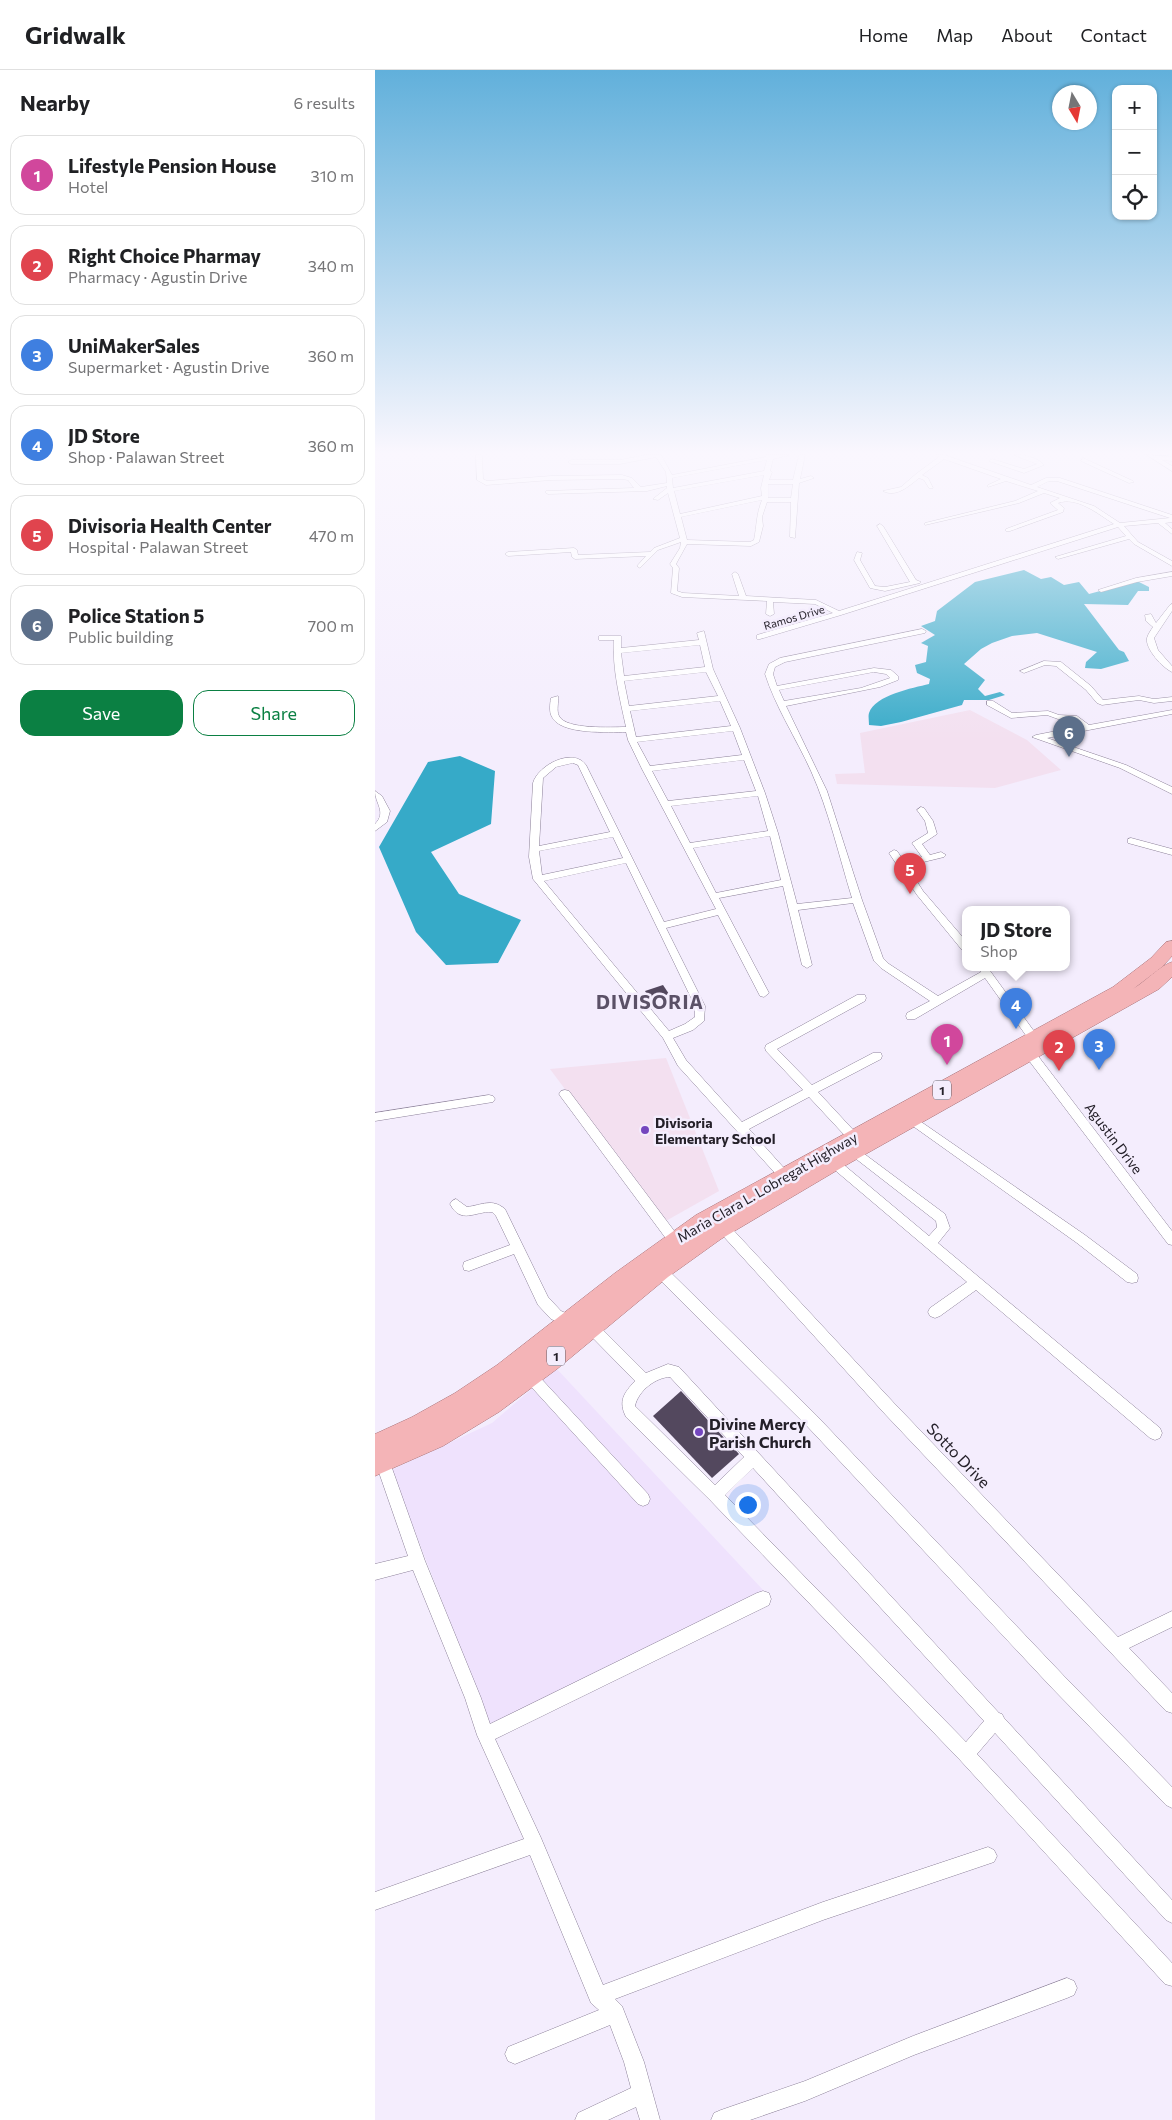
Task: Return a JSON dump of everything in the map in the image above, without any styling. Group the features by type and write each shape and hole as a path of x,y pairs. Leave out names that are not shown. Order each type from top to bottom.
{"highway":[{"name":"Maria Clara L. Lobregat Highway","path":"789,1181 835,1163 854,1145 914,1121 1036,1047 1119,991 1157,962 1172,946"},
{"name":"Maria Clara L. Lobregat Highway","path":"377,1455 435,1438 461,1424 530,1376 581,1324 674,1240 718,1222 854,1145 909,1108 1036,1047 1153,985 1172,968"},
{"name":"Maria Clara L. Lobregat Highway","path":"377,1455 419,1426 464,1401 511,1368 660,1271 718,1222"}],"street":[{"path":"508,554 563,551"},
{"path":"574,551 575,557 650,554"},
{"path":"640,566 655,551"},
{"path":"681,551 673,564 675,568 673,592 682,595 816,602 839,614"},
{"path":"895,551 914,582"},
{"name":"Ramos Drive","path":"760,637 839,614 1037,551"},
{"path":"1059,557 1081,551"},
{"path":"1151,551 1172,564"},
{"path":"859,553 857,560 873,588 885,589 914,582 937,582"},
{"path":"735,574 743,598"},
{"path":"1101,590 1136,580 1172,574"},
{"path":"770,614 771,600"},
{"path":"1172,606 1151,636 1151,648 1172,670"},
{"path":"1149,615 1150,621 1157,626"},
{"path":"922,631 783,660 776,663 770,669 769,674 773,688 823,791 857,900 878,959 885,966 938,1001"},
{"path":"617,651 702,637 709,668 748,757 774,833 807,965"},
{"path":"602,638 618,638 617,651 620,679 632,740 764,994"},
{"path":"1023,671 1044,663 1058,664 1068,674 1086,686 1097,700 1102,703 1139,698 1154,701 1172,699"},
{"path":"620,679 709,668"},
{"path":"773,688 873,670 888,672 895,678 891,682 873,687 782,704"},
{"path":"555,698 556,719 563,724 580,728 629,730"},
{"path":"626,708 722,698"},
{"path":"990,703 1011,716 1048,713 1058,717 1077,718 1087,727"},
{"path":"1172,712 1036,737 1133,770 1172,791"},
{"path":"632,740 736,728"},
{"path":"647,769 748,757"},
{"path":"667,1036 696,1022 701,1018 701,1012 583,765 579,761 571,761 546,769 537,778 535,865 538,879 667,1036 682,1064 742,1127 789,1181"},
{"path":"664,804 761,793"},
{"path":"375,794 383,802 386,812 385,818 375,828"},
{"path":"921,810 933,828 933,834 930,837 917,843 928,858"},
{"path":"686,846 774,833"},
{"path":"535,849 615,834"},
{"path":"1131,840 1172,852"},
{"path":"895,853 920,892 962,943"},
{"path":"901,865 941,855"},
{"path":"538,879 628,860"},
{"path":"714,896 786,882"},
{"path":"792,908 857,900"},
{"path":"660,926 722,911"},
{"path":"911,1016 985,971"},
{"name":"Agustin Drive","path":"985,971 1036,1047 1172,1240"},
{"path":"861,998 770,1048 810,1091 854,1145 941,1218 944,1228 929,1244"},
{"path":"742,1127 877,1056"},
{"path":"565,1094 674,1240"},
{"path":"375,1117 489,1099"},
{"path":"914,1121 1081,1239 1132,1278"},
{"path":"835,1163 1155,1433"},
{"path":"456,1204 460,1210 467,1212 492,1205 497,1207 543,1301 556,1315 581,1324 645,1382"},
{"name":"Sotto Drive","path":"718,1222 889,1408 1172,1705"},
{"path":"469,1266 517,1248"},
{"path":"660,1271 811,1420 1058,1682 1172,1798"},
{"path":"935,1312 977,1282"},
{"path":"1172,1914 674,1370 660,1371 645,1382 628,1401 631,1412 715,1495 966,1754 1172,1977"},
{"path":"530,1376 643,1499"},
{"path":"377,1455 417,1561 473,1698 485,1735 535,1844 598,1996 615,2013 635,2062 650,2120"},
{"path":"715,1495 754,1457"},
{"path":"375,1572 417,1561"},
{"path":"485,1735 763,1599"},
{"path":"1117,1646 1172,1619"},
{"path":"966,1754 995,1720"},
{"path":"375,1901 535,1844"},
{"path":"598,1996 823,1911 988,1856"},
{"path":"721,2120 805,2091 913,2046 1067,1988"},
{"path":"515,2054 615,2013"},
{"path":"585,2120 644,2093"}],"shaded area":[{"path":"970,710 1027,740 1061,770 995,788 837,784 835,774 865,773 860,733"},
{"name":"Divisoria Elementary School","path":"666,1058 719,1191 664,1222 550,1069"},
{"path":"556,1368 764,1591 490,1724 391,1470 492,1423"}],"water":[{"path":"1024,570 1041,579 1051,577 1064,585 1079,582 1089,594 1137,581 1149,587 1149,591 1138,591 1128,605 1084,604 1119,650 1124,652 1129,661 1101,669 1085,668 1086,662 1097,652 1037,633 1012,636 981,649 964,664 985,680 978,689 985,696 1000,692 1005,695 989,700 964,700 962,705 901,722 881,726 869,725 869,713 879,701 895,693 929,684 930,679 917,673 915,665 926,662 928,646 921,643 935,635 921,626 935,621 937,611 975,582"},
{"path":"460,756 495,771 491,824 431,852 459,894 521,920 498,963 446,965 416,932 379,847 428,762"}],"building":[{"path":"663,985 669,994 650,1000 645,991"},
{"name":"Divine Mercy Parish Church","path":"681,1391 739,1454 712,1478 653,1416"}],"place":[{"name":"Police Station 5","path":"1069,757"},
{"name":"Divisoria Health Center","path":"910,894"},
{"name":"JD Store","path":"1016,1029"},
{"name":"Lifestyle Pension House","path":"947,1065"},
{"name":"UniMakerSales","path":"1099,1070"},
{"name":"Right Choice Pharmay","path":"1059,1071"},
{"name":"Divisoria Elementary School","path":"645,1130"},
{"name":"Divine Mercy Parish Church","path":"699,1432"}],"district":[{"name":"DIVISORIA","path":"650,1001"}]}
